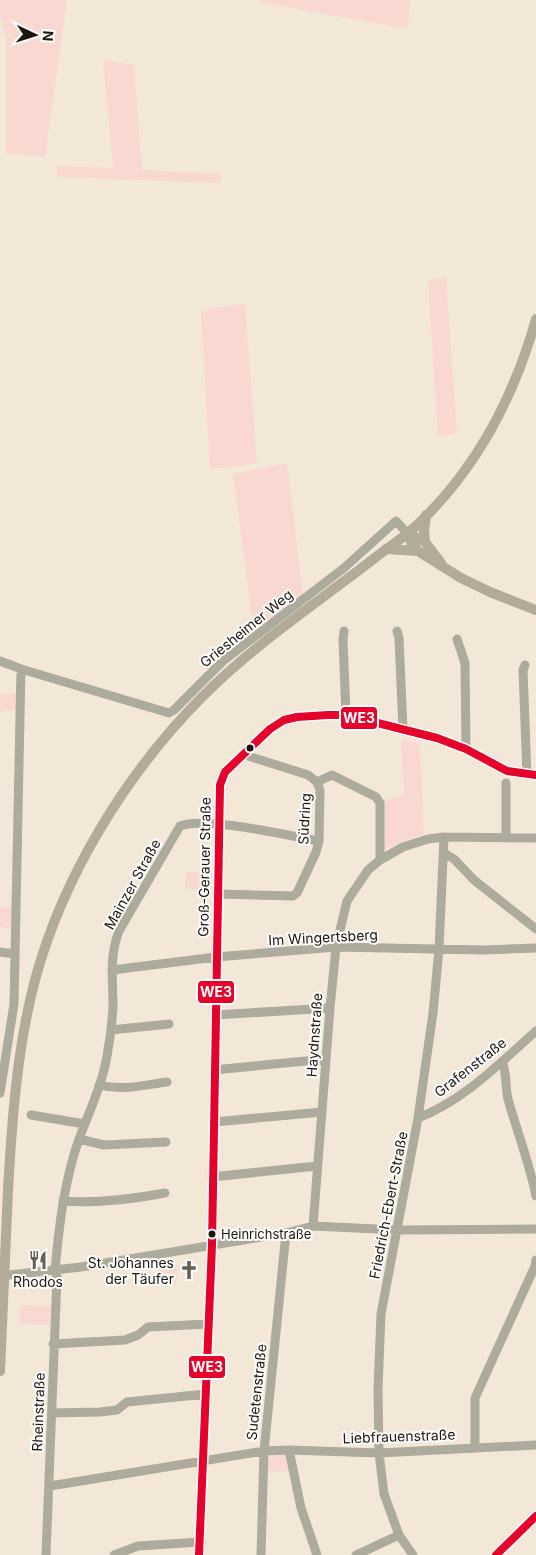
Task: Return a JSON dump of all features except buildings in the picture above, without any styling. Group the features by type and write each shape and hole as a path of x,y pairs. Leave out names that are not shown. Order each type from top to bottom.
{"main road":[{"path":"0,1371 12,1134 16,1089 24,1037 36,980 50,937 63,904 90,848 128,785 168,734 201,698 245,658 407,533 426,515 460,476 492,428 517,376 536,319"},
{"path":"425,542 426,515"},
{"path":"407,533 425,542 444,566"},
{"path":"407,533 418,551 462,578 490,592 536,610"},
{"path":"386,549 418,551"}],"street":[{"name":"Griesheimer Weg","path":"0,660 21,669 169,713 223,661 344,568 396,521 407,533"},
{"path":"344,631 346,715"},
{"path":"397,631 399,638 403,729"},
{"path":"457,640 465,663 466,749"},
{"path":"525,665 532,775"},
{"path":"0,1093 14,1004 21,669"},
{"name":"Groß-Gerauer Straße","path":"200,1555 212,1245 218,824 220,784 225,772 245,755 270,729 284,720 297,717 346,715 437,738 466,749 507,772 532,775"},
{"name":"Südring","path":"217,894 293,896 301,885 319,842 320,790 317,782 308,775 245,755"},
{"name":"Südring","path":"317,782 332,775 376,797 380,803 380,860"},
{"path":"506,783 506,838"},
{"name":"Mainzer Straße","path":"55,1271 63,1201 69,1175 79,1139 100,1085 107,1058 111,1030 113,947 119,931 180,826 187,823 218,824 319,842"},
{"name":"Haydnstraße","path":"313,1226 336,947 347,901 368,870 380,860 403,847 428,839 444,837 536,838"},
{"name":"Friedrich-Ebert-Straße","path":"413,1555 399,1535 384,1494 379,1453 378,1388 382,1314 418,1118 433,1014 439,949 444,837"},
{"path":"444,853 454,859 474,880 536,929"},
{"name":"Im Wingertsberg","path":"112,970 216,957 336,947 484,950 536,948"},
{"path":"0,952 15,954"},
{"path":"215,1015 330,1008"},
{"path":"111,1030 168,1024"},
{"name":"Grafenstraße","path":"418,1118 432,1113 453,1100 536,1031"},
{"path":"214,1070 326,1059"},
{"path":"502,1061 506,1070 506,1090 531,1170 536,1196"},
{"path":"100,1085 124,1088 167,1082"},
{"path":"214,1122 322,1112"},
{"path":"31,1115 85,1124"},
{"path":"79,1139 104,1146 166,1142"},
{"path":"212,1176 318,1166"},
{"path":"63,1201 83,1203 148,1196 165,1192"},
{"path":"5,1276 55,1271 286,1233 313,1226 398,1230 536,1229"},
{"name":"Sudetenstraße","path":"261,1555 264,1451 286,1233"},
{"path":"474,1447 476,1398 531,1277 536,1260"},
{"name":"Rheinstraße","path":"46,1555 57,1277 55,1271"},
{"path":"54,1344 125,1340 138,1335 148,1327 208,1324"},
{"path":"52,1414 117,1410 127,1402 206,1394"},
{"name":"Liebfrauenstraße","path":"50,1486 264,1451 379,1453 536,1445"},
{"path":"289,1450 301,1508 317,1555"},
{"path":"496,1555 536,1516"},
{"path":"356,1555 399,1535"},
{"path":"114,1555 138,1546 201,1542"}],"shaded area":[{"path":"0,0 67,0 45,157 6,153 6,38 0,14"},
{"path":"259,0 410,0 408,29 259,2"},
{"path":"103,60 134,65 142,170 221,174 221,183 57,177 57,166 113,168"},
{"path":"446,277 457,433 438,436 428,280"},
{"path":"245,304 257,463 226,468 210,468 201,312 213,308"},
{"path":"287,463 303,594 254,632 233,474"},
{"path":"16,693 16,710 0,712 0,695"},
{"path":"401,739 420,744 424,834 384,849 383,800 404,796"},
{"path":"186,872 212,873 211,890 185,889"},
{"path":"14,906 13,929 0,927 0,908"},
{"path":"175,1263 177,1267 176,1284 157,1285 158,1266"},
{"path":"20,1305 51,1306 50,1325 19,1324"},
{"path":"282,1453 288,1457 290,1471 267,1472 268,1461 272,1455"}],"transit line":[{"name":"WE3","path":"199,1555 212,1245 220,785 225,772 270,729 284,720 297,717 346,715 437,738 466,749 507,771 536,775"},
{"name":"WE3","path":"496,1555 536,1516"}],"place":[{"name":"Heinrichstraße","path":"212,1234"},
{"name":"Rhodos","path":"38,1260"},
{"name":"St. Johannes der Täufer","path":"189,1270"}]}
